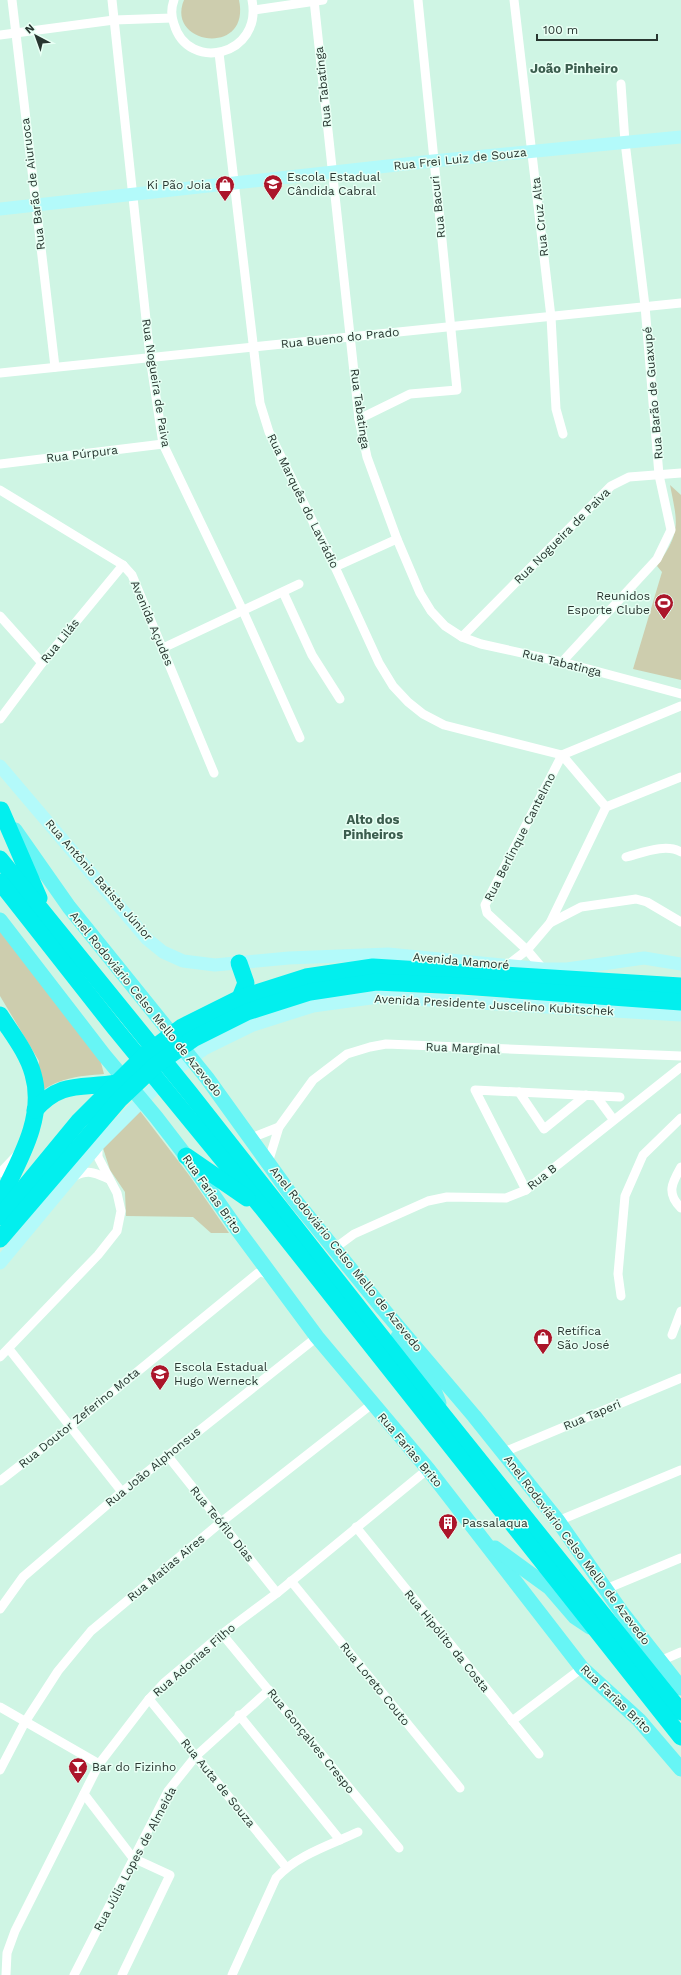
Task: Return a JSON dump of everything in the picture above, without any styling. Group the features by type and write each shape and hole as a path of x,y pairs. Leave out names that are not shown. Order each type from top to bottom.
{"highway":[{"path":"0,810 36,892 63,937"},
{"name":"Anel Rodoviário Celso Mello de Azevedo","path":"0,859 63,937 121,1021"},
{"name":"Anel Rodoviário Celso Mello de Azevedo","path":"0,882 121,1021 182,1097 679,1736"},
{"path":"239,963 246,983 240,998"},
{"path":"0,1217 79,1122 147,1053 182,1027 240,998 306,977 373,967 681,986"},
{"name":"Avenida Presidente Juscelino Kubitschek","path":"0,1239 120,1099 156,1065 193,1039 247,1012 310,992 376,982 462,986 681,1002"},
{"path":"0,1016 16,1040 31,1067 36,1089 35,1110 26,1145 0,1200"},
{"path":"35,1110 49,1096 64,1088 117,1083"},
{"name":"Anel Rodoviário Celso Mello de Azevedo","path":"182,1097 264,1210 439,1426 597,1608 681,1712"},
{"path":"186,1156 264,1210"}],"main road":[{"name":"Anel Rodoviário Celso Mello de Azevedo","path":"0,810 69,907 207,1078 294,1199 383,1309 441,1375 504,1452 558,1521 606,1589 681,1688"},
{"name":"Rua Farias Brito","path":"0,920 104,1054 186,1156 317,1338 428,1469 582,1668 639,1720 681,1769"},
{"path":"383,1309 400,1343 434,1390 439,1426"},
{"path":"479,1535 550,1588 575,1616 601,1636"}],"street":[{"name":"Rua Barão de Aiuruoca","path":"12,0 55,367"},
{"name":"Rua Nogueira de Paiva","path":"112,0 150,357 163,444 243,611 300,738"},
{"path":"174,0 172,18 176,30 183,41 194,49 206,53 231,49 248,33 254,10 252,0"},
{"path":"254,10 317,0"},
{"name":"Rua Tabatinga","path":"317,0 333,173 359,419 367,457 397,539 420,594 431,611 445,626 462,637 481,644 562,662 681,694"},
{"name":"Rua Bacuri","path":"359,419 410,394 457,390 418,0"},
{"name":"Rua Cruz Alta","path":"514,0 551,317 556,409 563,434"},
{"path":"0,35 114,20 172,18"},
{"name":"Rua Marquês do Lavrádio","path":"219,52 260,403 269,432 335,567 379,664 393,686 408,702 423,714 444,725 562,755"},
{"name":"Rua Barão de Guaxupé","path":"562,662 657,559 671,530 659,475 645,306 625,142 621,84"},
{"name":"Rua Frei Luiz de Souza","path":"0,209 133,194 234,185 433,161 681,137"},
{"name":"Rua Bueno do Prado","path":"0,373 681,303"},
{"name":"Rua Púrpura","path":"0,464 163,444"},
{"name":"Rua Nogueira de Paiva","path":"462,637 611,486 629,477 681,473"},
{"name":"Avenida Açudes","path":"0,490 123,565 132,575 214,774"},
{"path":"335,567 397,539"},
{"name":"Rua Lilás","path":"0,719 42,663 123,565"},
{"path":"163,648 299,584"},
{"path":"283,592 312,655 340,699"},
{"path":"0,616 42,663"},
{"path":"606,807 562,755 681,706"},
{"name":"Rua Berlinque Cantelmo","path":"543,969 527,950 487,914 485,905 562,755"},
{"name":"Rua Antônio Batista Júnior","path":"0,766 147,939 163,952 183,961 215,966 239,963"},
{"path":"509,964 527,950 550,923 606,807 681,777"},
{"path":"626,857 664,848 675,848 681,852"},
{"path":"550,923 581,907 636,899 647,902 681,922"},
{"name":"Avenida Mamoré","path":"239,963 289,958 388,954 509,964 543,969 567,969 644,958 681,964"},
{"name":"Avenida Presidente Juscelino Kubitschek","path":"0,1263 98,1145 166,1076 204,1049 253,1025 313,1006 378,997 681,1015"},
{"name":"Rua Marginal","path":"268,1163 279,1127 313,1080 347,1054 370,1047 386,1044 681,1056"},
{"name":"Rua B","path":"335,1248 354,1234 428,1201 447,1197 506,1198 526,1190 613,1119 681,1067"},
{"path":"526,1190 475,1090 620,1097"},
{"path":"519,1092 544,1129 591,1096"},
{"path":"591,1096 613,1119"},
{"path":"621,1296 618,1274 625,1196 643,1155 681,1118"},
{"path":"251,1138 279,1127"},
{"path":"0,1173 26,1145"},
{"path":"0,1357 98,1255 117,1231 121,1211 117,1193 98,1157 98,1145"},
{"path":"681,1167 671,1188 672,1196 681,1208"},
{"path":"73,1176 84,1171 95,1173 109,1179"},
{"name":"Rua Doutor Zeferino Mota","path":"0,1481 71,1426 258,1273 262,1272 272,1277"},
{"path":"672,1335 681,1312"},
{"name":"Rua João Alphonsus","path":"0,1609 23,1577 122,1492 317,1338"},
{"path":"8,1349 71,1426 122,1492"},
{"name":"Rua Taperi","path":"504,1452 681,1378"},
{"name":"Rua Matias Aires","path":"0,1770 25,1722 58,1671 91,1631 220,1522 372,1404"},
{"name":"Rua Teófilo Dias","path":"167,1455 277,1593"},
{"name":"Rua Adonias Filho","path":"6,1975 7,1953 15,1931 99,1764 150,1699 164,1683 222,1634 277,1593 428,1469"},
{"path":"558,1521 681,1470"},
{"name":"Rua Hipólito da Costa","path":"356,1527 539,1754"},
{"path":"606,1589 681,1558"},
{"name":"Rua Loreto Couto","path":"291,1581 460,1788"},
{"name":"Rua Gonçalves Crespo","path":"222,1634 399,1848"},
{"path":"660,1661 681,1652"},
{"path":"512,1721 582,1668"},
{"name":"Rua Júlia Lopes de Almeida","path":"74,1975 168,1791 196,1756 239,1715 269,1690"},
{"name":"Rua Auta de Souza","path":"150,1699 286,1867"},
{"path":"0,1707 99,1764"},
{"path":"239,1715 340,1840"},
{"path":"84,1794 133,1858 170,1875 122,1975"},
{"path":"232,1975 276,1878 286,1867 358,1832"}],"green space":[{"path":"184,0 239,0 239,18 233,30 222,37 209,38 196,35 186,27 181,15"},
{"name":"Reunidos Esporte Clube","path":"670,485 681,495 681,680 633,669 662,572 657,566 674,536 676,527 675,510"},
{"path":"0,920 96,1044 104,1074 68,1079 51,1085 36,1096 39,1061 0,996"},
{"path":"140,1111 189,1175 229,1233 211,1233 193,1217 126,1216 125,1192 110,1170 103,1148"}],"place":[{"name":"Escola Estadual Cândida Cabral","path":"273,201"},
{"name":"Ki Pão Joia","path":"225,202"},
{"name":"Reunidos Esporte Clube","path":"664,620"},
{"name":"Retífica São José","path":"543,1355"},
{"name":"Escola Estadual Hugo Werneck","path":"160,1391"},
{"name":"Passalaqua","path":"448,1540"},
{"name":"Bar do Fizinho","path":"78,1784"}],"district":[{"name":"João Pinheiro","path":"574,68"},
{"name":"Alto dos Pinheiros","path":"373,826"}]}
